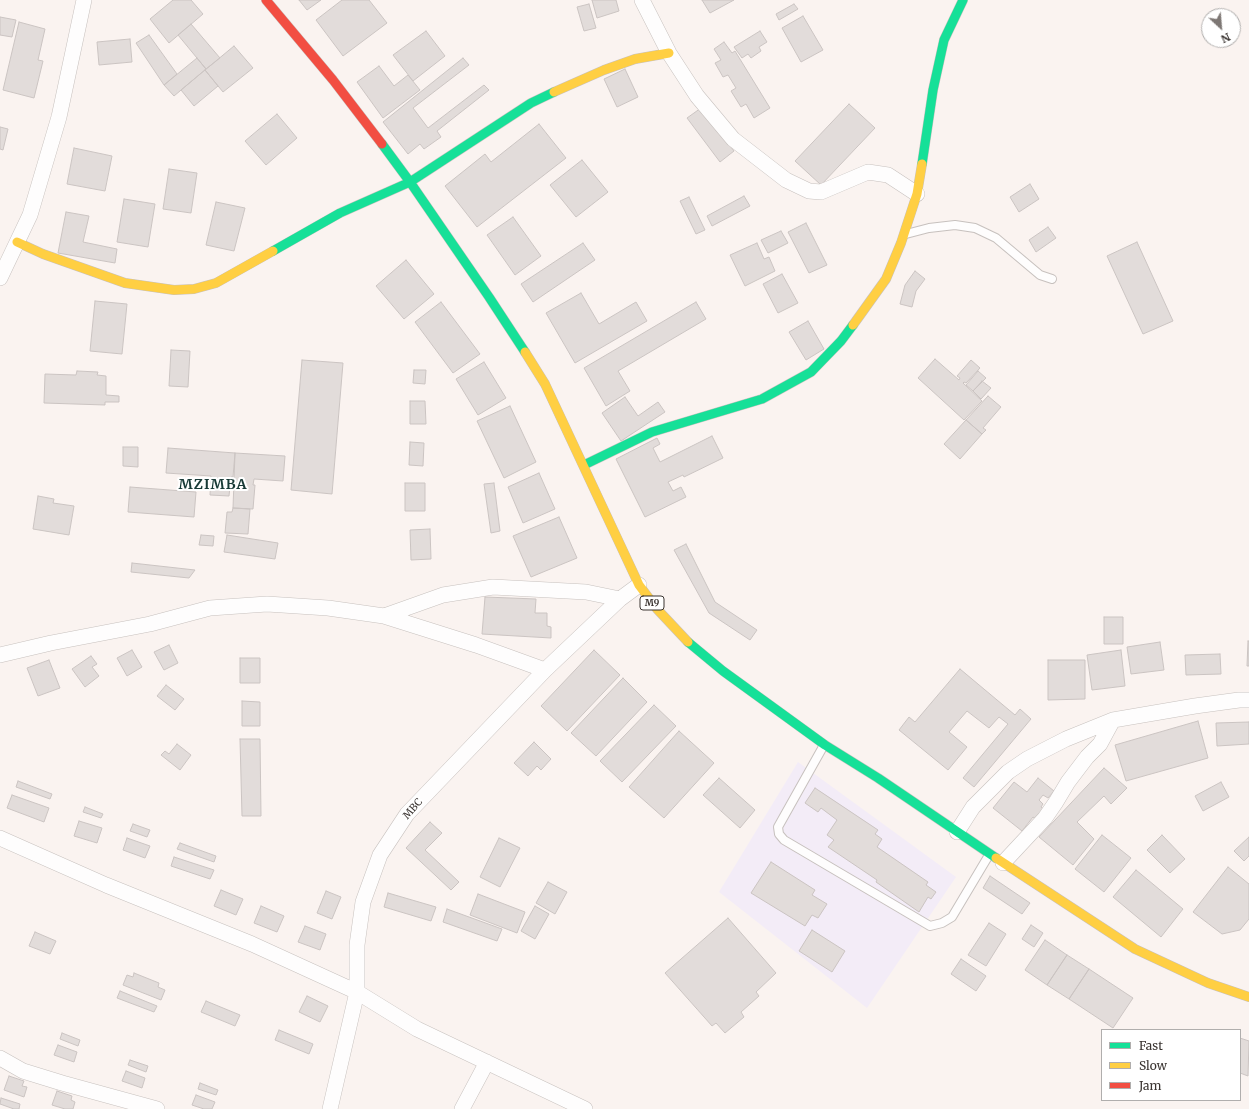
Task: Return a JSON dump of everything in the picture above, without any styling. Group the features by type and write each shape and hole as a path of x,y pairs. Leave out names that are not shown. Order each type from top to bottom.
{"main road":[{"name":"M9","path":"266,0 333,80 410,182 489,297 545,384 639,585 657,609 689,643 723,671 825,745 878,778 989,854 1135,949 1208,983 1249,997"},
{"path":"584,466 652,432 762,398 811,372 842,341 886,279 903,235 916,194 933,90 944,40 963,0"},
{"path":"17,242 43,254 125,283 174,290 194,289 216,284 340,213 410,182 531,103 570,84 604,70 635,59 669,53"}],"street":[{"path":"0,278 30,215 59,117 84,0"},
{"path":"642,0 669,53 697,96 733,139 786,180 809,191 821,192 868,172 888,174 916,194"},
{"name":"MBC","path":"330,1109 357,992 356,945 363,902 380,855 407,814 546,670 620,599 639,585"},
{"path":"384,616 443,595 493,587 586,592 620,599"},
{"path":"0,655 150,624 210,608 267,604 328,608 384,616 476,645 546,670"},
{"path":"957,832 973,807 1008,772 1027,759 1066,739 1113,720 1195,706 1249,700"},
{"path":"1003,863 1045,818 1068,782 1087,757 1100,744 1113,720"},
{"path":"0,838 106,885 252,944 357,992 417,1029 585,1109"},
{"path":"0,1058 23,1071 157,1109"},
{"path":"462,1109 487,1062"}],"lane":[{"path":"903,235 929,228 955,225 975,228 996,238 1040,275 1052,279"},
{"path":"825,745 778,827 779,834 784,840 930,926 942,923 952,917 989,854"}],"shaded area":[{"path":"798,762 956,877 867,1008 719,892"}],"building":[{"path":"173,0 191,0 203,14 169,43 150,19"},
{"path":"299,0 321,0 307,10"},
{"path":"342,0 369,0 387,23 343,56 316,20"},
{"path":"592,0 616,0 619,11 597,18"},
{"path":"702,0 734,0 710,13"},
{"path":"589,4 596,28 584,31 577,7"},
{"path":"794,4 798,9 779,20 776,14"},
{"path":"803,16 823,50 801,62 782,28"},
{"path":"0,17 16,20 12,37 0,35"},
{"path":"19,22 45,29 38,60 43,61 34,98 3,90"},
{"path":"191,24 220,58 206,69 178,35"},
{"path":"426,31 445,56 413,81 393,55"},
{"path":"760,31 767,42 759,47 761,51 751,58 748,54 742,58 734,47"},
{"path":"149,35 177,74 164,85 136,43"},
{"path":"130,39 132,62 99,65 97,42"},
{"path":"724,42 732,53 735,51 770,108 754,118 746,104 741,107 731,91 736,88 728,75 723,77 715,63 721,60 714,49"},
{"path":"234,46 253,68 223,92 205,70"},
{"path":"197,58 206,69 174,96 164,85"},
{"path":"463,58 469,65 413,108 428,128 484,85 489,90 437,131 441,137 424,149 420,144 408,154 383,122"},
{"path":"379,66 394,86 408,75 420,90 383,118 357,82"},
{"path":"625,69 638,97 617,107 604,79"},
{"path":"205,70 218,86 194,106 181,90"},
{"path":"849,104 875,128 821,185 795,161"},
{"path":"701,108 734,151 720,162 687,118"},
{"path":"277,114 297,138 266,165 245,141"},
{"path":"539,124 566,158 477,227 445,186 485,154 491,162"},
{"path":"0,127 8,129 3,150 0,149"},
{"path":"74,148 112,156 105,191 67,184"},
{"path":"582,160 608,192 576,217 550,185"},
{"path":"169,169 197,173 191,213 163,209"},
{"path":"1030,184 1039,199 1019,212 1010,197"},
{"path":"744,196 750,206 712,226 707,216"},
{"path":"689,197 705,230 696,234 680,201"},
{"path":"124,199 155,204 148,247 117,242"},
{"path":"216,202 245,208 234,251 206,245"},
{"path":"66,212 89,216 83,242 117,249 115,263 58,253"},
{"path":"513,217 541,256 515,275 487,235"},
{"path":"806,223 827,265 809,273 788,232"},
{"path":"1048,227 1056,238 1036,252 1029,240"},
{"path":"781,231 788,243 768,253 761,240"},
{"path":"1137,242 1173,321 1143,334 1107,256"},
{"path":"583,243 595,260 533,302 521,284"},
{"path":"757,243 764,259 769,257 775,271 745,286 730,255"},
{"path":"406,260 434,294 404,319 376,286"},
{"path":"915,271 925,279 916,291 912,307 900,304 905,285"},
{"path":"782,274 798,303 778,313 763,284"},
{"path":"581,293 599,324 636,302 647,321 575,363 546,313"},
{"path":"95,301 127,304 122,354 90,351"},
{"path":"441,302 480,354 453,373 415,322"},
{"path":"696,302 706,319 618,371 630,391 606,406 584,368"},
{"path":"808,321 824,349 806,360 789,332"},
{"path":"171,350 190,351 188,387 169,386"},
{"path":"935,359 959,380 960,378 957,376 971,360 980,368 966,383 963,383 982,401 964,420 918,378"},
{"path":"302,360 343,363 332,494 291,490"},
{"path":"484,362 506,398 478,415 456,379"},
{"path":"414,370 426,370 425,384 413,383"},
{"path":"77,371 98,372 97,375 106,376 106,395 119,396 119,402 105,402 105,405 44,403 45,374 76,375"},
{"path":"978,371 986,378 973,391 966,385"},
{"path":"982,381 991,388 981,399 973,391"},
{"path":"988,396 1001,407 983,428 986,430 982,434 966,420"},
{"path":"625,397 638,416 658,402 665,412 621,441 602,413"},
{"path":"410,401 425,401 426,424 410,424"},
{"path":"510,406 536,462 504,478 477,421"},
{"path":"966,420 982,434 960,459 944,444"},
{"path":"712,436 723,458 684,477 683,475 668,482 673,491 681,487 686,497 645,517 616,459 657,438 660,444 653,448 660,462"},
{"path":"410,442 424,443 423,466 409,465"},
{"path":"123,447 138,447 138,467 123,466"},
{"path":"168,448 235,453 233,477 231,477 229,496 210,495 211,476 166,473"},
{"path":"235,453 285,456 283,481 254,479 253,509 233,508"},
{"path":"539,473 555,509 523,523 508,487"},
{"path":"405,483 425,483 425,511 405,511"},
{"path":"494,483 500,531 491,533 484,484"},
{"path":"130,487 196,492 194,517 128,512"},
{"path":"38,496 54,499 53,503 74,506 69,535 33,529"},
{"path":"233,508 250,509 248,534 225,533 227,512 232,512"},
{"path":"559,517 577,558 531,577 513,536"},
{"path":"430,529 431,559 411,560 410,530"},
{"path":"201,535 214,536 213,546 199,545"},
{"path":"227,535 278,543 275,559 224,552"},
{"path":"686,544 715,602 757,630 750,640 709,613 674,550"},
{"path":"132,563 195,570 189,578 131,572"},
{"path":"485,597 536,599 535,613 547,613 547,626 551,627 551,638 482,634"},
{"path":"1104,617 1123,617 1123,644 1104,644"},
{"path":"1248,641 1249,666 1247,666"},
{"path":"1160,642 1164,670 1131,674 1127,647"},
{"path":"169,645 178,663 164,670 154,652"},
{"path":"132,650 142,667 127,676 117,658"},
{"path":"594,650 620,675 567,731 541,706"},
{"path":"1121,650 1125,686 1092,690 1087,655"},
{"path":"1220,654 1221,674 1186,675 1185,655"},
{"path":"91,656 97,664 92,667 99,676 85,687 72,669"},
{"path":"240,658 260,658 260,683 240,683"},
{"path":"49,660 60,688 38,696 27,668"},
{"path":"1048,660 1085,660 1085,699 1048,700"},
{"path":"960,669 1015,715 1020,709 1031,719 974,787 963,778 1008,724 999,717 989,728 967,711 949,732 967,747 948,770 899,730 909,717 915,722"},
{"path":"623,678 647,702 596,756 571,733"},
{"path":"166,685 184,699 175,710 157,696"},
{"path":"242,701 260,702 260,726 242,726"},
{"path":"654,705 676,726 622,782 600,761"},
{"path":"1198,721 1208,758 1126,781 1115,745"},
{"path":"1249,722 1249,744 1217,746 1216,723"},
{"path":"679,731 714,763 664,818 629,787"},
{"path":"240,739 260,739 261,816 242,816"},
{"path":"534,742 551,759 541,770 537,766 528,776 514,763"},
{"path":"177,744 191,755 180,770 161,755 165,751 169,754"},
{"path":"1104,768 1127,788 1111,804 1104,796 1077,822 1094,839 1073,865 1039,837"},
{"path":"719,778 755,810 740,828 703,795"},
{"path":"1038,778 1054,791 1048,798 1043,795 1039,800 1043,804 1041,807 1045,810 1037,820 1033,817 1022,831 993,808 1014,782 1027,792"},
{"path":"18,781 52,794 50,799 16,787"},
{"path":"1221,782 1229,797 1203,811 1195,796"},
{"path":"815,788 878,830 875,834 882,839 877,847 928,882 926,885 936,892 931,899 928,897 919,912 876,882 877,880 828,847 834,840 827,835 837,820 821,808 818,812 805,803"},
{"path":"12,795 49,808 44,822 7,808"},
{"path":"85,807 103,814 101,818 83,812"},
{"path":"79,821 102,828 97,843 74,836"},
{"path":"430,822 442,833 425,850 459,882 451,890 406,848"},
{"path":"133,824 150,830 147,837 130,831"},
{"path":"1102,835 1131,858 1104,892 1075,869"},
{"path":"1162,835 1185,859 1170,873 1147,850"},
{"path":"1249,837 1249,856 1244,861 1234,851"},
{"path":"127,838 150,846 145,858 123,850"},
{"path":"499,838 520,848 500,887 480,877"},
{"path":"180,843 216,856 214,862 177,849"},
{"path":"174,857 214,870 210,879 171,866"},
{"path":"771,862 815,890 812,895 827,904 818,918 812,915 805,926 751,893"},
{"path":"1228,867 1249,884 1249,919 1240,930 1222,934 1193,912"},
{"path":"1136,870 1183,909 1161,937 1113,897"},
{"path":"990,876 1030,903 1022,914 983,888"},
{"path":"548,882 567,892 555,914 536,903"},
{"path":"221,890 243,899 236,915 214,906"},
{"path":"326,891 341,897 332,919 317,913"},
{"path":"388,893 436,907 431,921 384,907"},
{"path":"478,894 525,912 517,933 470,915"},
{"path":"261,906 284,916 277,932 254,923"},
{"path":"535,906 549,914 535,939 521,931"},
{"path":"447,909 502,929 497,941 443,922"},
{"path":"728,918 776,973 756,992 759,996 741,1012 744,1017 725,1033 716,1023 712,1026 665,973"},
{"path":"989,923 1006,934 986,966 968,955"},
{"path":"1031,925 1043,933 1034,947 1022,939"},
{"path":"305,926 326,934 320,950 298,942"},
{"path":"812,930 845,951 832,972 799,951"},
{"path":"35,932 56,941 50,954 29,946"},
{"path":"1045,940 1067,955 1047,985 1025,970"},
{"path":"1067,955 1089,969 1069,999 1047,985"},
{"path":"961,959 986,976 976,991 951,974"},
{"path":"1089,969 1133,998 1113,1028 1069,999"},
{"path":"134,973 159,983 158,987 165,990 161,1000 123,985 127,975 133,977"},
{"path":"120,991 157,1006 154,1012 117,998"},
{"path":"307,996 328,1006 320,1022 299,1012"},
{"path":"206,1001 240,1015 235,1026 201,1012"},
{"path":"279,1030 313,1044 309,1054 275,1040"},
{"path":"62,1033 80,1040 78,1046 60,1039"},
{"path":"1241,1038 1249,1041 1248,1076 1241,1073"},
{"path":"58,1045 77,1052 74,1062 54,1055"},
{"path":"130,1060 148,1066 146,1072 128,1065"},
{"path":"126,1071 145,1078 142,1088 122,1081"},
{"path":"9,1076 24,1081 22,1086 27,1087 24,1097 4,1090"},
{"path":"200,1083 218,1090 216,1095 198,1089"},
{"path":"57,1091 72,1096 71,1100 75,1102 73,1109 65,1109 52,1105"},
{"path":"196,1095 215,1102 212,1109 204,1109 192,1105"},
{"path":"1,1098 20,1104 19,1109 14,1109 0,1104"}],"traffic: fast":[{"path":"922,164 933,90 944,40 963,0"},
{"path":"273,251 340,213 410,182 531,103 554,92"},
{"path":"382,144 410,182 525,352"},
{"path":"584,465 652,432 762,399 811,372 841,341 853,325"},
{"path":"688,642 723,671 825,745 878,778 996,858"}],"traffic: slow":[{"path":"554,92 604,70 635,59 669,53"},
{"path":"853,325 886,279 901,243 917,194 922,164"},
{"path":"17,242 43,254 125,283 174,290 194,289 216,283 273,251"},
{"path":"525,352 545,384 639,585 657,609 688,642"},
{"path":"996,858 1135,949 1208,983 1249,997"}],"traffic: jam":[{"path":"266,0 333,80 382,144"}],"district":[{"name":"MZIMBA","path":"213,485"}]}
